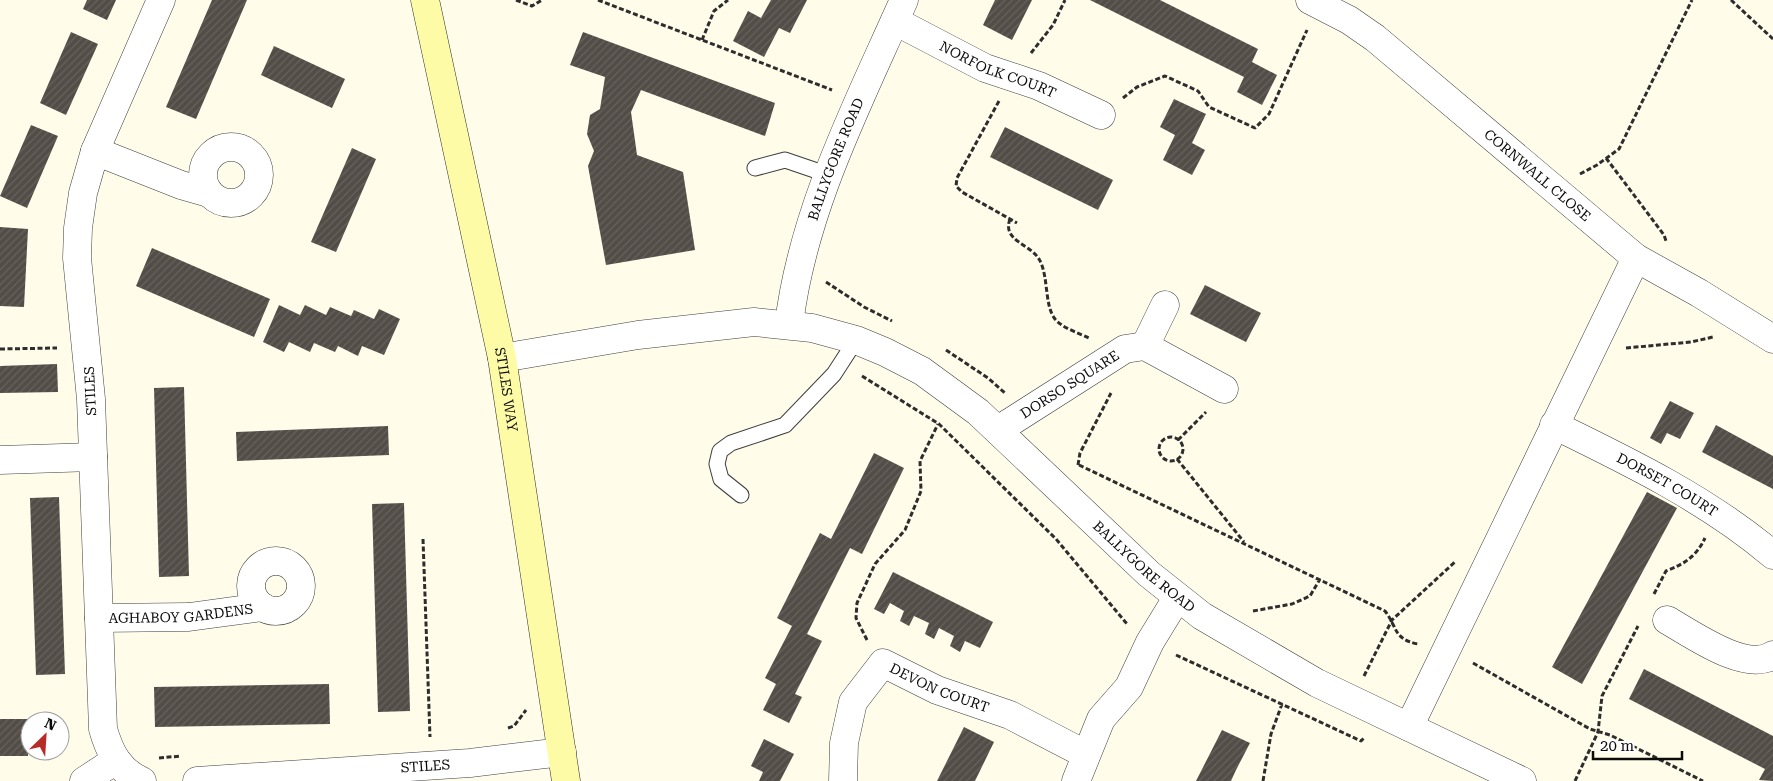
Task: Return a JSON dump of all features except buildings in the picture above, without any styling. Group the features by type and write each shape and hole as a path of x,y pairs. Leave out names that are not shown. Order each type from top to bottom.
{"main road":[{"name":"STILES WAY","path":"426,0 502,358 566,781"}],"street":[{"name":"STILES","path":"142,781 130,775 116,760 103,730 88,348 77,258 78,228 83,193 95,151 161,0"},
{"name":"CORNWALL CLOSE","path":"1314,2 1349,20 1375,38 1636,258 1763,333"},
{"name":"BALLYGORE ROAD","path":"789,324 797,273 829,175 858,100 900,11"},
{"name":"NORFOLK COURT","path":"900,11 985,68 1039,86 1102,115"},
{"path":"95,151 181,185 209,193"},
{"path":"1409,727 1636,258"},
{"path":"1165,305 1145,346 1224,389"},
{"name":"BALLYGORE ROAD","path":"502,358 638,335 754,322 789,324 812,328 856,340 904,361 954,393 998,430 1149,574 1177,598 1232,634 1298,673 1522,781"},
{"name":"DORSO SQUARE","path":"998,430 1125,349 1145,346"},
{"name":"DORSET COURT","path":"1554,426 1651,474 1717,514 1773,555"},
{"path":"0,460 93,457"},
{"path":"1076,781 1085,754 1101,719 1129,687 1150,642 1177,598"},
{"name":"AGHABOY GARDENS","path":"99,618 189,618 263,607"},
{"path":"1667,620 1726,652 1746,660 1771,662"},
{"name":"DEVON COURT","path":"843,781 844,743 853,702 883,664 937,690 1010,715 1085,754"},
{"name":"STILES","path":"197,781 470,763 562,752"},
{"path":"84,781 116,760"},
{"path":"470,763 501,781"}],"lane":[{"path":"755,168 785,160 829,175"},
{"path":"741,495 721,479 717,464 720,451 731,442 785,425 834,374 856,340"}],"path":[{"path":"516,0 532,6 542,0"},
{"path":"598,0 858,100"},
{"path":"702,40 714,11 728,0"},
{"path":"1018,223 962,192 956,186 957,178 1011,78 1053,25 1065,0"},
{"path":"1556,191 1566,181 1619,149 1692,0"},
{"path":"1731,0 1773,39"},
{"path":"1102,115 1136,87 1165,76 1198,91 1209,106 1255,128 1269,114 1314,2"},
{"path":"1606,158 1664,235 1670,254 1670,278"},
{"path":"1010,219 1007,227 1010,235 1038,258 1045,276 1051,314 1056,321 1118,354 1122,370 1080,453 1078,465"},
{"path":"797,273 820,278 864,307 898,324"},
{"path":"1592,348 1638,348 1763,333"},
{"path":"0,349 88,348"},
{"path":"943,348 988,378 1026,413"},
{"path":"1178,440 1205,414 1224,389"},
{"path":"883,664 864,635 856,618 857,603 875,564 905,530 920,491 920,461 954,393"},
{"path":"1168,437 1178,440 1183,450 1177,459 1165,459 1159,449 1162,442 1168,437"},
{"path":"1177,459 1245,543"},
{"path":"1073,460 1078,465 1385,611 1392,620 1396,635 1405,641 1446,651 1465,659 1590,730 1610,735 1703,781"},
{"path":"1653,596 1666,571 1685,563 1699,551 1717,514"},
{"path":"423,539 430,737"},
{"path":"1340,731 1392,620 1458,560"},
{"path":"1232,634 1241,616 1248,612 1292,604 1310,596 1320,579"},
{"path":"1575,781 1598,732 1602,696 1640,622"},
{"path":"514,726 526,710 524,700"},
{"path":"1263,781 1271,734 1282,704"}]}
